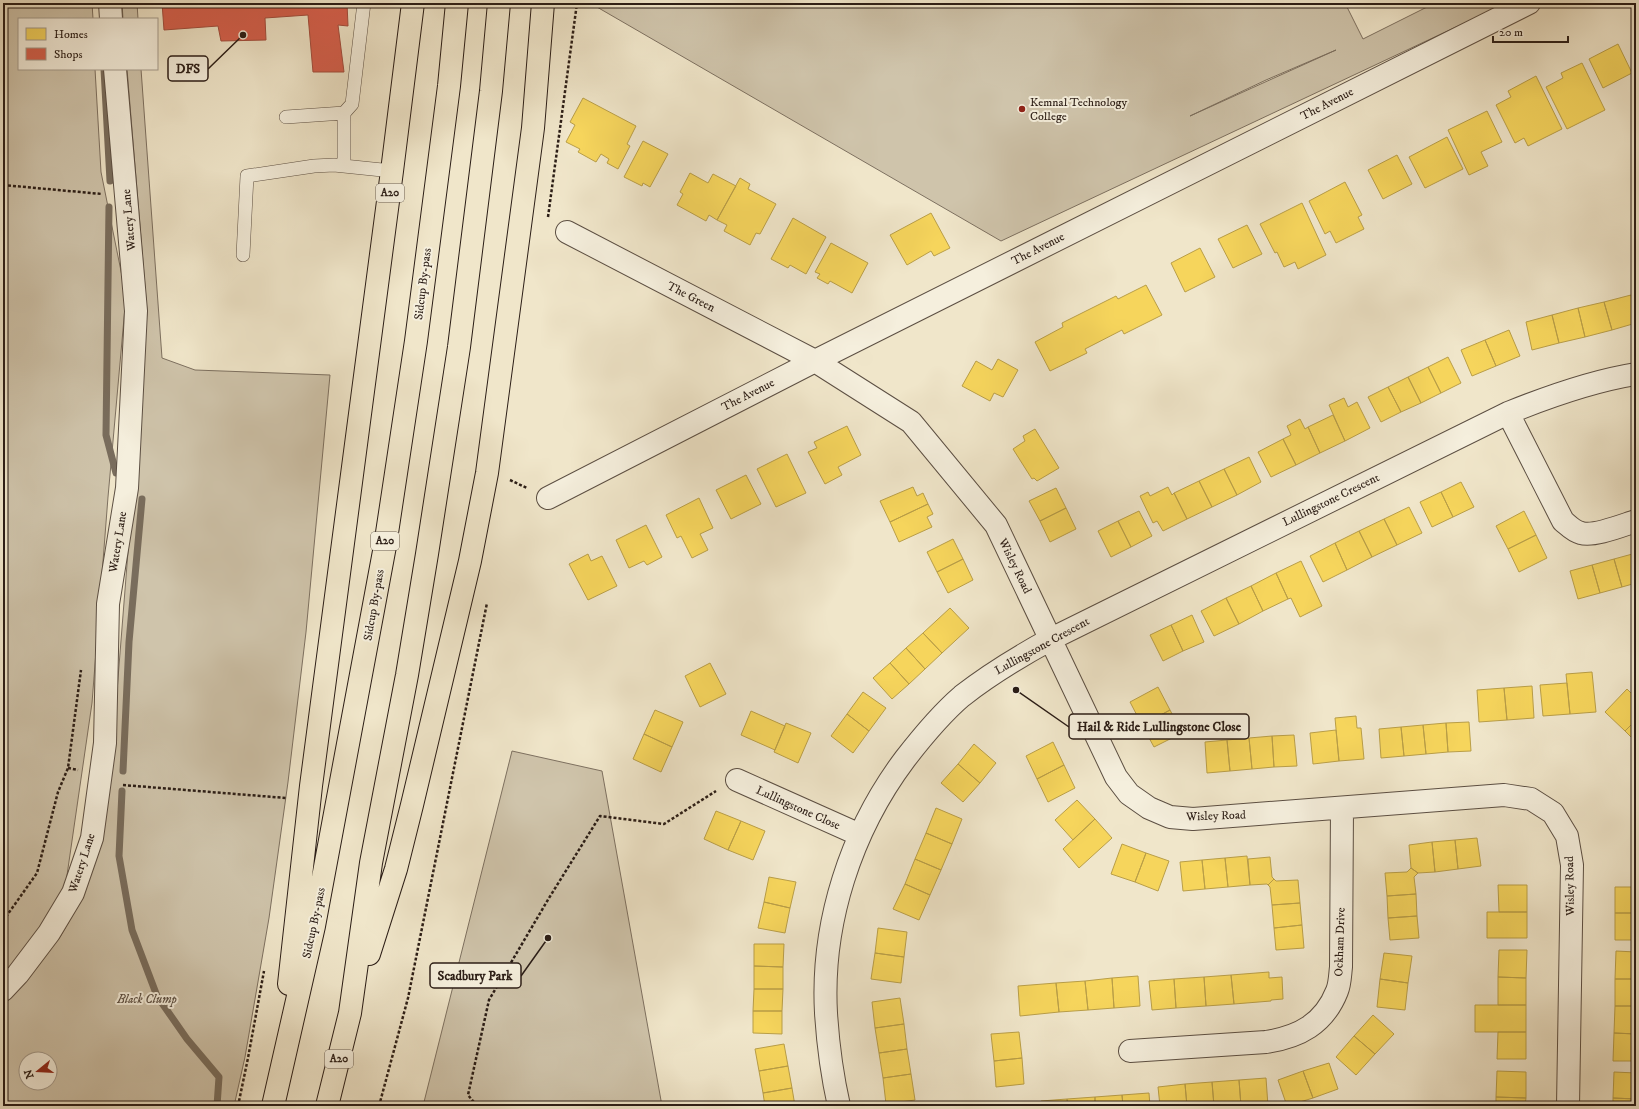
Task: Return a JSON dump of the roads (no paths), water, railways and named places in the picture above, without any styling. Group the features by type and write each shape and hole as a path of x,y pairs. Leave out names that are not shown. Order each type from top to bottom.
{"highway":[{"name":"A20","path":"280,1073 311,786 413,3"},
{"name":"Sidcup By-pass","path":"273,1106 314,926 385,546 416,341 449,86 457,3"},
{"name":"A20","path":"350,1013 371,863 413,637 458,354 491,92 499,3"},
{"name":"A20","path":"327,1106 350,1013 396,869 468,569 487,473 534,128 543,3"}],"street":[{"path":"110,3 111,18"},
{"name":"The Avenue","path":"548,498 815,361 1529,3"},
{"name":"Watery Lane","path":"3,990 18,974 49,933 73,893 92,838 105,743 108,604 127,488 136,311 116,70"},
{"name":"The Green","path":"566,232 815,361"},
{"name":"Wisley Road","path":"815,361 911,422 996,525 1116,777 1129,794 1150,808 1170,817 1193,819 1504,795 1531,799 1553,813 1567,836 1572,865 1568,1106"},
{"name":"Lullingstone Crescent","path":"839,1106 828,1045 826,1012 826,978 830,935 837,900 846,870 860,835 876,802 892,776 915,746 961,697 1014,659 1051,639 1508,413 1566,391 1636,374"},
{"path":"1508,413 1563,520 1571,528 1582,534 1594,533 1636,521"},
{"name":"Lullingstone Close","path":"737,780 860,835"},
{"name":"Ockham Drive","path":"1130,1052 1266,1042 1284,1039 1300,1033 1316,1022 1328,1008 1338,990 1341,967 1342,808"}],"lane":[{"path":"344,166 344,113 352,104 364,3"},
{"path":"286,117 344,113"},
{"path":"243,255 247,176 314,166 344,166 392,171"}],"waterway":[{"path":"104,70 110,181"},
{"path":"109,207 106,435 116,473"},
{"path":"123,771 129,642 142,499"},
{"path":"122,791 119,856 132,930 157,996 187,1039 219,1077 217,1106"}],"place":[{"name":"DFS","path":"243,35"},
{"name":"Kemnal Technology College","path":"1022,109"},
{"name":"Hail & Ride Lullingstone Close","path":"1016,690"},
{"name":"Scadbury Park","path":"548,938"}],"park label":[{"name":"Black Clump","path":"147,999"}]}
